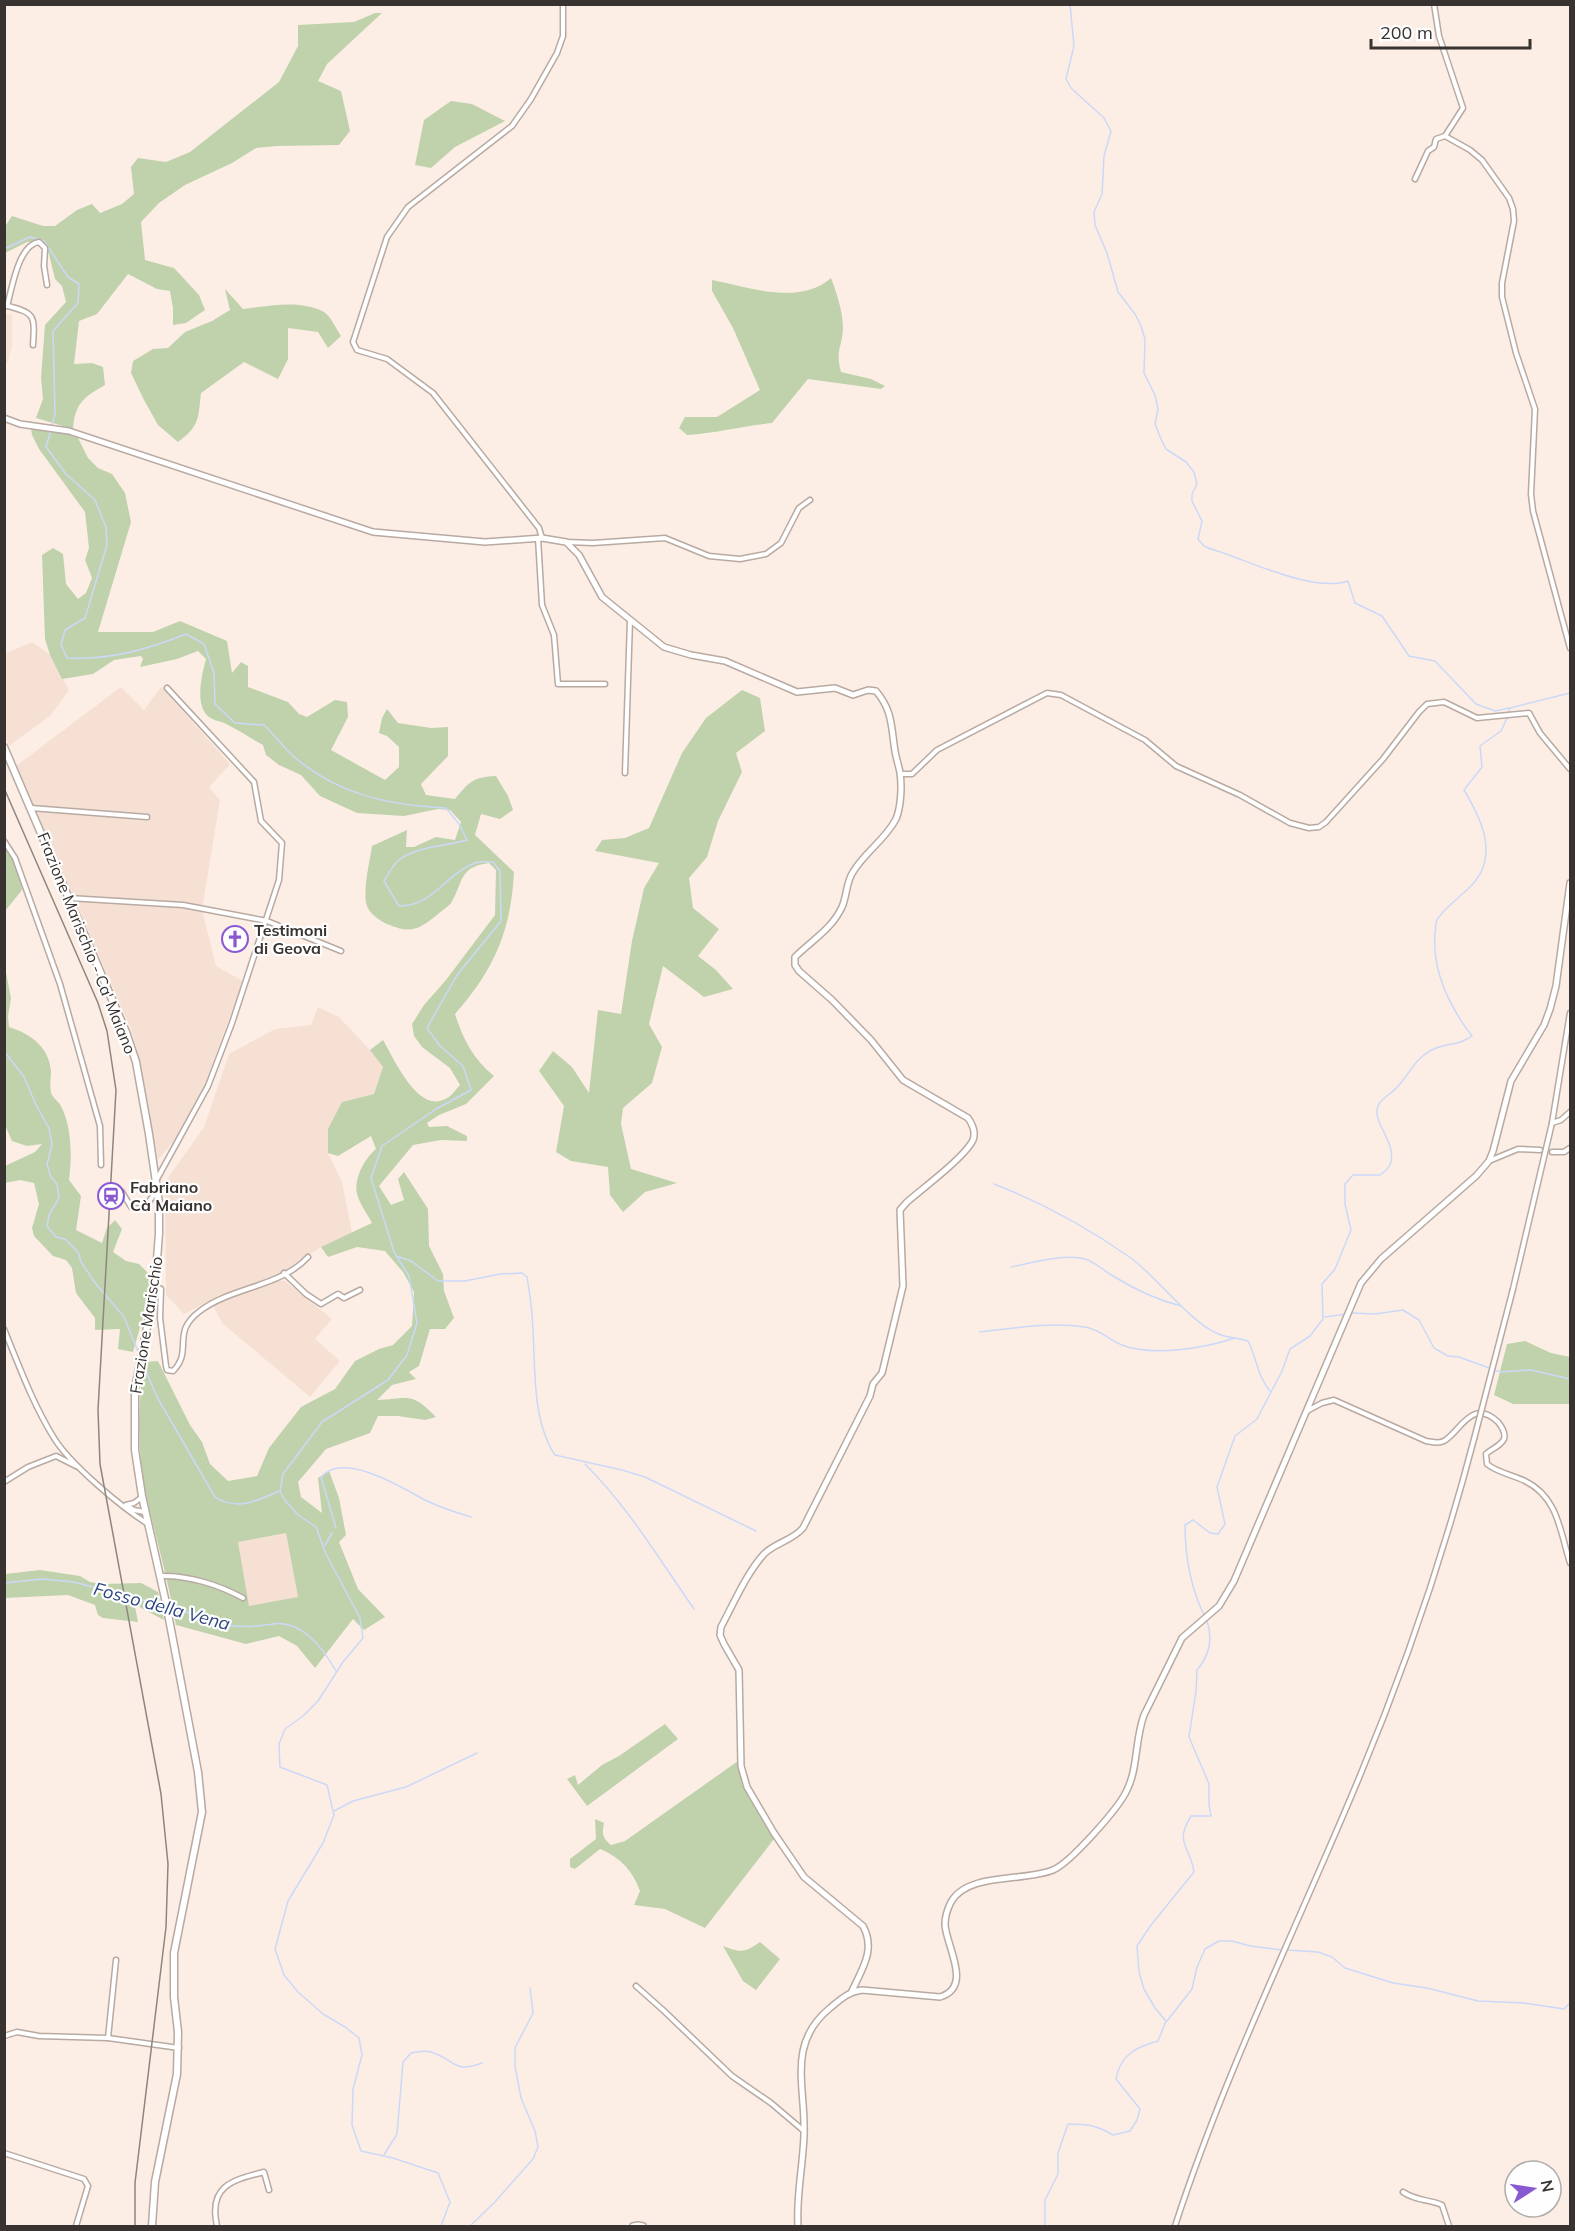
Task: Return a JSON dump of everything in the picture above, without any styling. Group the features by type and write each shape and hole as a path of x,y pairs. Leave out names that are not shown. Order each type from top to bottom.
{"main road":[{"name":"Frazione Marischio - Ca' Maiano","path":"4,747 116,1006 132,1052 150,1134 156,1180"},
{"name":"Frazione Marischio","path":"152,2226 155,2182 175,2092 179,2048 173,1981 174,1953 202,1812 198,1772 167,1608 145,1512 134,1437 135,1389 155,1286 159,1233 156,1180"}],"street":[{"path":"563,4 563,36 557,53 531,99 512,126 408,207 387,237 353,342 357,350 387,359 433,393 539,528 542,605 554,635 558,684 605,684"},
{"path":"1415,179 1428,152 1434,147 1436,139 1445,136 1463,108 1439,36 1434,4"},
{"path":"1445,136 1470,150 1482,160 1509,198 1513,209 1514,221 1502,283 1502,297 1516,353 1535,409 1531,494 1539,534 1570,648"},
{"path":"33,345 33,316 27,311 6,306 19,263 27,249 35,242 39,242 45,248 44,266 47,285"},
{"path":"4,418 20,424 62,429 373,532 485,542 540,538 593,543 665,538 710,556 741,559 766,554 781,543 799,508 810,500"},
{"path":"566,542 579,555 602,597 664,647 725,661 797,692 835,688 853,695 867,690 876,691 889,712 895,753 901,774 896,819 886,836 853,871 842,906 816,941 795,957 795,965 871,1040 903,1080 968,1118 974,1128 973,1139 964,1152 900,1210 903,1286 892,1323 882,1373 873,1384 870,1396 803,1528 794,1538 770,1548 763,1556 721,1627 720,1635 739,1670 741,1766 747,1787 774,1833 804,1877 863,1926 867,1934 870,1947 852,1992"},
{"path":"625,773 630,620"},
{"path":"156,1180 208,1086 267,921 279,880 282,843 261,821 254,782 167,688"},
{"path":"901,774 906,776 912,774 937,750 1047,693 1054,693 1145,740 1176,766 1233,792 1290,823 1309,828 1319,827 1326,822 1383,759 1427,704 1443,702 1478,718 1529,713 1540,733 1570,769"},
{"path":"31,808 147,817"},
{"path":"4,841 15,858 60,984 100,1126 101,1165"},
{"path":"798,2226 797,2207 804,2132 801,2068 806,2038 816,2021 852,1992 862,1990 940,1997 949,1992 956,1974 945,1924 946,1914 952,1901 960,1892 982,1882 1037,1875 1060,1867 1070,1859 1120,1802 1131,1780 1143,1715 1175,1650 1188,1631 1219,1606 1234,1581 1352,1301 1370,1271 1476,1176 1489,1161 1511,1081 1544,1025 1550,1010 1556,986 1570,883"},
{"path":"69,898 183,905 267,921 341,951"},
{"path":"1175,2226 1214,2115 1359,1777 1415,1631 1460,1496 1513,1289 1552,1123 1570,1013"},
{"path":"1552,1123 1570,1112"},
{"path":"1552,1152 1564,1152 1570,1148"},
{"path":"1489,1161 1518,1149 1540,1150"},
{"path":"122,1192 131,1207 137,1209 147,1204 157,1191"},
{"path":"155,1286 161,1289 160,1318 165,1366 169,1372 177,1368 182,1358 184,1327 188,1320 212,1303 284,1274 308,1257"},
{"path":"284,1274 321,1304 338,1294 344,1298 360,1290"},
{"path":"4,1329 39,1411 55,1439 79,1467 148,1524"},
{"path":"1305,1411 1334,1400 1435,1443 1448,1438 1471,1416 1478,1414 1493,1419 1503,1428 1504,1437 1499,1445 1486,1454 1487,1464 1528,1482 1546,1496 1556,1514 1570,1563"},
{"path":"4,1482 28,1467 56,1456 79,1467"},
{"path":"124,1505 134,1503 142,1496"},
{"path":"124,1505 145,1512"},
{"path":"160,1576 194,1580 243,1598"},
{"path":"108,2038 116,1960"},
{"path":"636,1986 732,2076 771,2103 804,2132"},
{"path":"4,2036 17,2032 39,2036 108,2038 179,2048"},
{"path":"4,2154 84,2179 88,2186 76,2226"},
{"path":"217,2226 216,2199 229,2183 264,2172 269,2190"},
{"path":"1403,2192 1411,2198 1442,2205 1449,2226"},
{"path":"633,2226 643,2226"}],"shaded area":[{"path":"4,313 12,315 12,345 8,363 5,363"},
{"path":"32,642 50,655 69,690 51,715 9,746 5,734 4,654"},
{"path":"121,687 144,710 161,687 230,764 209,787 220,800 202,910 216,966 243,981 203,1089 177,1137 158,1160 140,1061 131,1029 16,766"},
{"path":"318,1007 339,1017 383,1067 374,1094 342,1102 328,1153 342,1182 352,1233 321,1247 283,1272 211,1300 184,1314 166,1295 165,1182 204,1127 229,1054 275,1029 311,1025"},
{"path":"272,1280 285,1281 332,1319 315,1339 340,1361 310,1397 223,1324 213,1306"},
{"path":"286,1533 298,1597 249,1607 238,1542"}],"green space":[{"path":"375,13 382,13 327,64 318,81 341,91 350,131 339,145 256,148 232,163 185,185 159,203 141,222 145,260 174,268 199,295 205,310 186,323 173,325 170,291 157,289 128,274 97,314 79,321 74,364 92,363 103,367 105,385 91,393 78,407 73,429 36,418 43,399 41,378 45,325 66,302 62,286 55,279 49,254 41,241 27,242 5,253 4,228 12,216 43,226 55,226 77,210 92,204 100,213 122,204 134,194 131,167 138,158 166,162 190,152 279,82 298,46 298,25 354,22"},
{"path":"451,101 472,104 505,121 455,147 431,168 415,165 424,120"},
{"path":"831,278 843,323 839,354 841,372 871,379 885,386 881,389 808,379 772,423 687,435 679,428 685,417 717,417 760,390 733,328 712,291 712,280 757,290 789,293 818,286"},
{"path":"225,289 243,309 284,304 315,308 327,314 341,336 328,348 318,332 288,328 288,359 278,379 244,362 201,393 197,421 178,442 158,425 144,400 131,373 133,361 153,349 168,348 185,332 212,321 230,310"},
{"path":"31,428 64,433 78,438 88,458 98,468 112,474 125,493 131,522 98,632 153,632 180,621 227,641 232,673 241,662 248,666 248,687 288,702 299,714 307,717 335,700 347,702 348,717 331,750 385,780 399,767 399,747 387,736 379,733 382,718 387,709 398,723 431,728 448,727 448,756 421,784 426,795 455,799 472,782 496,776 513,810 500,819 481,814 475,835 514,872 512,893 509,913 498,949 480,982 455,1014 470,1048 480,1063 494,1076 466,1104 439,1115 427,1123 429,1127 447,1126 467,1136 467,1141 441,1140 413,1145 379,1186 391,1205 404,1200 398,1179 404,1172 428,1209 429,1246 443,1274 444,1291 454,1318 445,1329 430,1329 419,1366 409,1372 416,1379 392,1385 377,1400 409,1398 421,1403 436,1417 425,1420 378,1416 370,1433 326,1449 298,1482 301,1497 322,1513 318,1478 329,1471 339,1498 346,1535 339,1542 358,1589 385,1617 364,1630 353,1619 315,1668 297,1646 279,1636 246,1644 176,1625 142,1474 139,1426 144,1362 158,1361 190,1425 202,1442 210,1464 228,1481 257,1476 269,1448 301,1407 335,1389 355,1361 393,1345 412,1326 414,1292 403,1272 385,1251 357,1247 328,1257 321,1247 372,1223 361,1204 357,1191 360,1171 367,1158 376,1149 371,1136 338,1156 328,1153 328,1129 342,1102 374,1094 383,1067 370,1050 383,1040 408,1082 426,1099 436,1101 447,1098 460,1085 450,1068 422,1047 414,1036 412,1024 424,1005 495,915 496,870 489,863 472,868 463,877 450,904 419,927 408,930 387,924 370,912 367,906 366,885 372,846 407,830 406,847 414,847 436,837 455,840 461,822 450,810 438,809 404,816 357,813 320,796 301,775 279,765 266,755 263,745 231,726 211,718 204,712 200,690 206,659 198,651 177,659 140,667 143,659 141,656 114,660 93,674 62,679 45,639 42,555 53,548 63,554 66,584 78,599 86,593 92,578 85,560 89,548 85,512 39,449","holes":["286,1533 298,1597 249,1606 238,1542"]},
{"path":"742,690 760,698 765,731 736,753 742,772 718,821 707,857 689,878 693,908 719,929 698,956 716,970 733,989 704,997 663,966 649,1024 662,1047 652,1083 623,1108 621,1124 631,1169 677,1183 645,1192 623,1212 610,1195 608,1167 571,1161 556,1152 564,1106 539,1071 553,1051 572,1067 589,1093 598,1010 621,1014 632,941 644,888 659,863 595,851 602,840 625,838 649,828 682,753 706,718"},
{"path":"4,844 16,866 22,890 5,911"},
{"path":"5,967 11,998 9,1027 25,1033 43,1048 50,1063 51,1093 65,1115 71,1152 69,1180 81,1196 76,1230 102,1243 107,1228 115,1220 122,1229 113,1252 126,1261 139,1264 150,1275 146,1305 133,1352 118,1349 120,1329 95,1330 95,1318 76,1293 72,1268 66,1260 53,1256 34,1236 32,1228 39,1204 34,1183 20,1180 5,1183 5,1166 35,1152 42,1144 27,1146 12,1141 5,1125"},
{"path":"1525,1341 1551,1353 1570,1357 1570,1404 1513,1404 1494,1395 1507,1344"},
{"path":"40,1570 80,1576 90,1582 102,1584 141,1583 158,1592 164,1620 141,1608 134,1601 138,1622 103,1618 98,1615 95,1605 68,1595 5,1598 5,1574"},
{"path":"665,1724 678,1739 587,1806 567,1779 575,1775 578,1785 602,1765"},
{"path":"738,1761 742,1784 774,1839 705,1928 665,1909 634,1905 640,1891 634,1877 620,1861 607,1852 600,1849 575,1869 570,1867 570,1859 596,1839 595,1819 604,1823 603,1835 611,1845 625,1841"},
{"path":"760,1942 780,1959 756,1990 743,1981 723,1946 742,1951"}],"waterway":[{"path":"1070,4 1074,46 1066,79 1071,88 1104,118 1111,131 1104,156 1102,194 1094,212 1095,225 1107,253 1118,292 1141,326 1145,339 1144,373 1155,395 1158,409 1155,424 1161,439 1166,449 1186,462 1194,472 1197,484 1192,494 1192,501 1202,521 1198,539 1204,546 1287,576 1320,583 1348,581 1355,603 1382,616 1409,656 1435,661 1476,704 1495,711 1509,708"},
{"path":"4,249 30,237 44,241 68,277 79,284 78,303 53,331 55,414 52,425"},
{"path":"51,430 46,447 66,474 95,500 106,527 107,545 85,618 65,630 61,645 67,658 128,653 186,634 204,644 214,673 215,704 235,723 264,725 288,751 309,769 345,789 404,804 446,808 459,824 467,840 421,850 404,856 396,863 384,881 399,906 421,901 455,874 475,863 493,862 500,871 501,921 457,975 427,1028 440,1046 463,1066 471,1090 436,1109 382,1146 371,1178 394,1252 409,1276 417,1323 407,1355 388,1380 322,1422 283,1474 280,1491 298,1515 316,1527 326,1554 360,1618 363,1638 343,1662 318,1701 285,1729 279,1744 280,1767 327,1785 334,1815 323,1843 288,1901 275,1949 284,1975 298,1992 323,2014 359,2038 362,2055 353,2089 352,2125 361,2151 393,2158 438,2173 450,2202 441,2226"},
{"path":"1508,713 1510,708 1570,693"},
{"path":"1205,1617 1190,1572 1185,1525 1193,1520 1210,1533 1218,1534 1225,1524 1217,1487 1235,1436 1257,1419 1282,1371 1290,1349 1310,1336 1323,1319 1322,1284 1335,1269 1351,1230 1345,1204 1345,1184 1353,1175 1380,1175 1390,1165 1391,1149 1378,1118 1379,1104 1397,1088 1425,1054 1435,1048 1461,1042 1472,1036 1444,988 1436,962 1436,925 1444,911 1470,887 1484,863 1486,851 1482,826 1464,790 1482,767 1480,746 1501,731 1507,718"},
{"path":"4,1051 24,1077 49,1128 52,1144 47,1165 51,1177 57,1184 59,1198 49,1215 47,1226 56,1237 65,1239 78,1252 81,1262 96,1284 124,1317 139,1354"},
{"path":"994,1184 1048,1208 1115,1247 1131,1258 1187,1312 1210,1330 1248,1341 1262,1379 1270,1391"},
{"path":"396,1256 411,1261 438,1281 465,1281 500,1274 522,1273 527,1277 531,1305 536,1387 541,1424 555,1455 645,1477 756,1531"},
{"path":"1011,1267 1038,1261 1077,1257 1092,1262 1137,1290 1181,1306"},
{"path":"1352,1313 1375,1314 1403,1310 1419,1320 1434,1348 1448,1356 1459,1357 1500,1372 1531,1370 1570,1379"},
{"path":"1325,1317 1347,1314"},
{"path":"980,1332 1046,1325 1085,1327 1134,1349 1163,1351 1194,1348 1235,1338"},
{"path":"143,1364 157,1397 215,1497 239,1504 255,1501 279,1491"},
{"path":"585,1464 630,1516 694,1609"},
{"path":"336,1528 321,1477 331,1470 343,1468 357,1469 372,1474 435,1504 471,1517"},
{"path":"325,1545 332,1533"},
{"name":"Fosso della Vena","path":"4,1583 42,1579 74,1582 165,1606"},
{"name":"Fosso della Vena","path":"170,1607 227,1625 245,1627 284,1624 293,1627 311,1638 336,1671"},
{"path":"1045,2226 1045,2200 1058,2174 1058,2153 1068,2124 1091,2126 1113,2135 1130,2131 1137,2120 1140,2109 1116,2079 1118,2071 1130,2053 1158,2041 1166,2021 1144,1989 1139,1972 1137,1946 1194,1872 1183,1839 1191,1816 1211,1816 1209,1784 1189,1737 1197,1670 1205,1659 1209,1647 1210,1634 1207,1621"},
{"path":"334,1811 353,1801 406,1787 477,1753"},
{"path":"1167,2021 1192,1989 1197,1967 1205,1949 1219,1941 1232,1941 1282,1950"},
{"path":"1287,1950 1318,1952 1332,1957 1345,1968 1393,1983 1427,1988 1478,2001 1524,2003 1564,2009 1570,2003"},
{"path":"470,2226 533,2159 538,2147 535,2131 521,2098 515,2066 515,2048 533,2013 530,1988"},
{"path":"384,2155 397,2134 403,2062 411,2053 431,2052 455,2065 465,2067 482,2063"}],"railway":[{"path":"4,788 98,1003 107,1031 116,1090 98,1410 100,1464 161,1794 168,1864 166,1927 135,2183 135,2226"}],"place":[{"name":"Testimoni di Geova","path":"235,939"},
{"name":"Fabriano Cà Maiano","path":"111,1196"}]}
